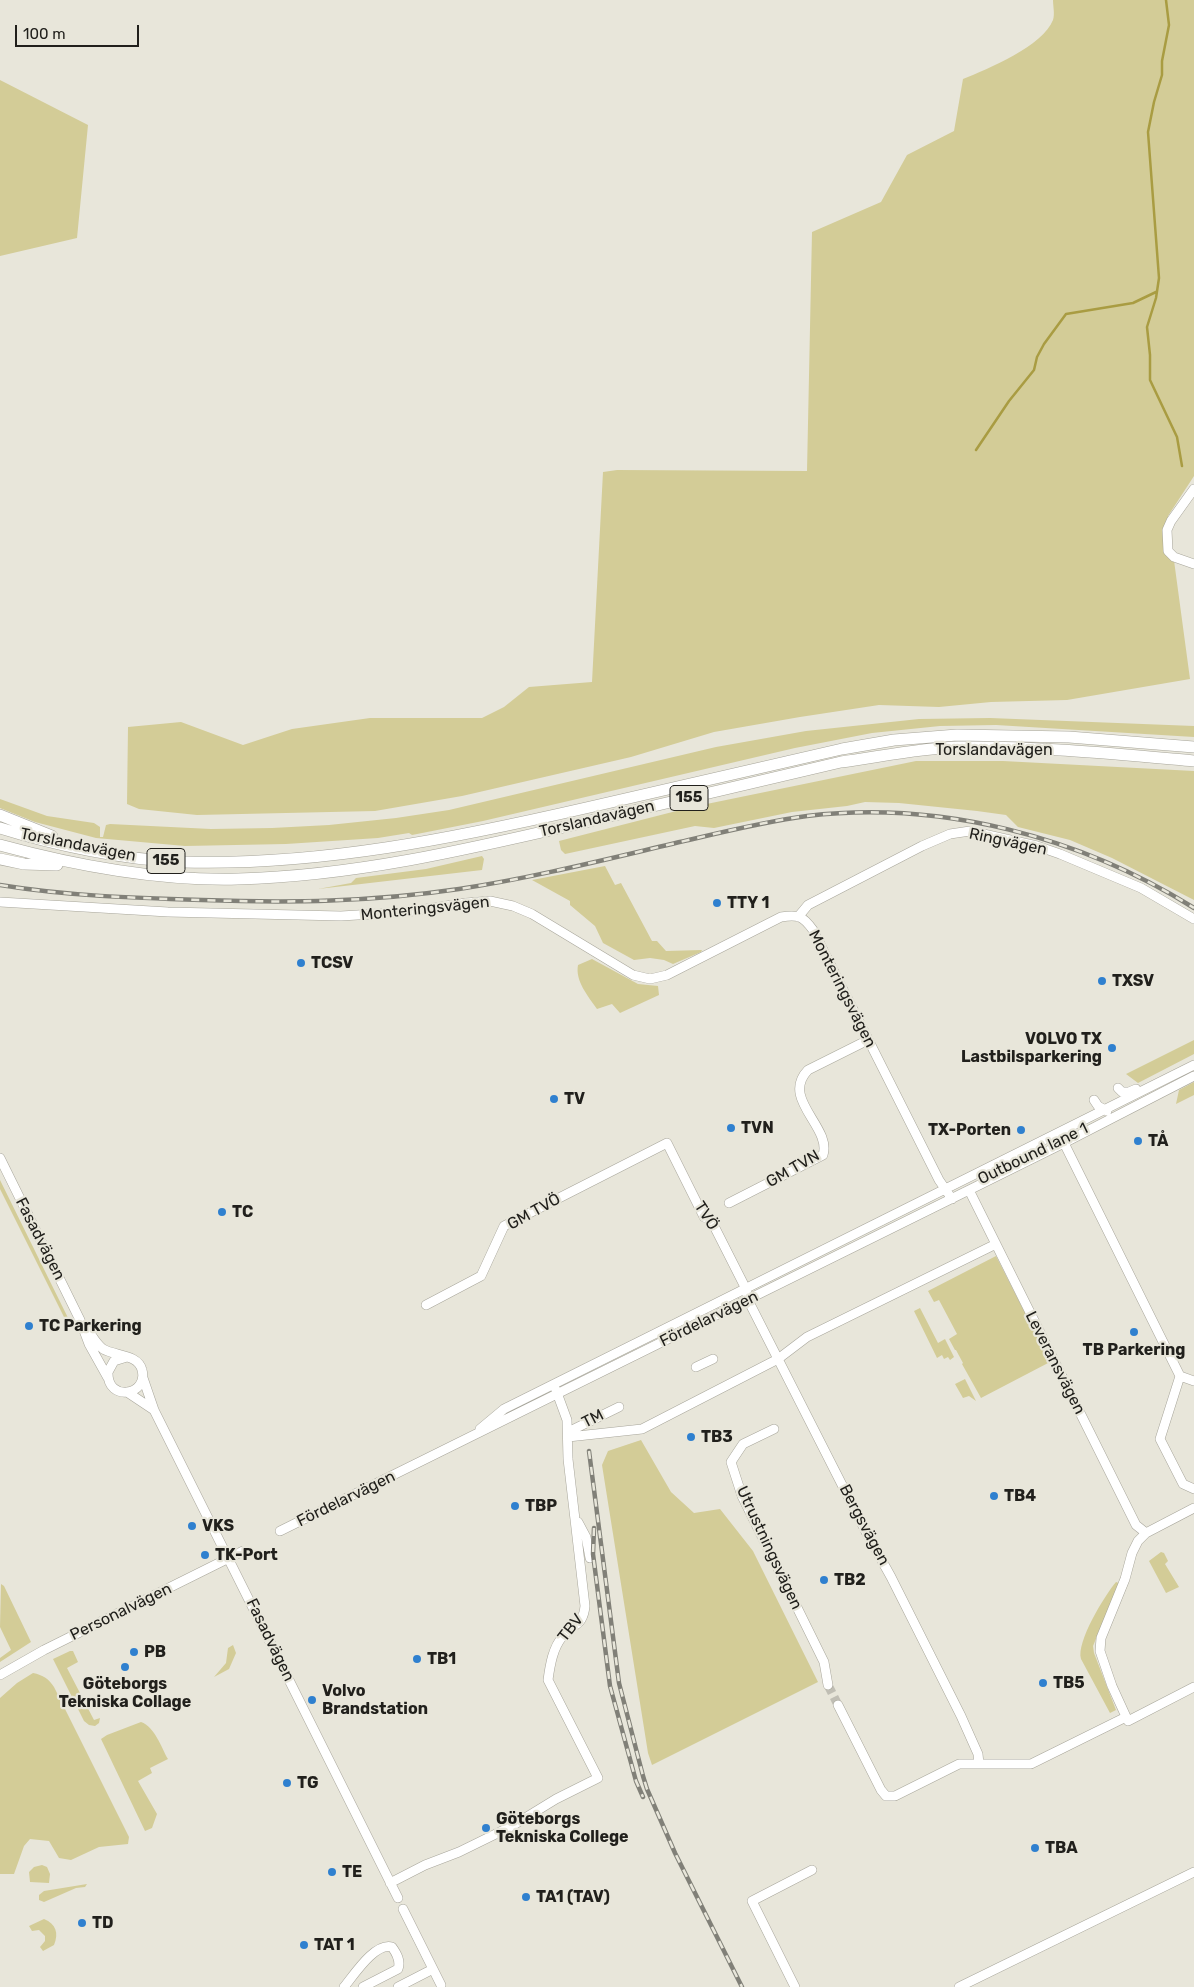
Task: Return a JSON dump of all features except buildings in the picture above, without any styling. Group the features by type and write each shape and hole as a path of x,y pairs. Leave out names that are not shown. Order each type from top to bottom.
{"main road":[{"name":"Torslandavägen","path":"0,828 30,837 125,856 181,862 272,861 362,852 462,836 842,749 894,740 957,735 1060,736 1194,747"},
{"name":"Torslandavägen","path":"0,845 78,865 195,878 237,879 335,872 463,850 841,762 956,747 1067,751 1194,761"},
{"path":"0,815 79,847"},
{"path":"0,859 24,864 78,865"}],"street":[{"path":"1194,489 1167,530 1168,551 1174,557 1194,564"},
{"name":"Ringvägen","path":"798,916 808,905 915,849 950,834 970,831 1029,844 1060,854 1140,888 1194,919"},
{"name":"Monteringsvägen","path":"0,902 168,912 341,916 406,912 490,901 513,906 532,914 632,975 650,979 672,973 781,917 798,916 805,919 812,930 947,1192"},
{"name":"GM TVN","path":"729,1203 823,1156 825,1149 823,1142 803,1100 799,1084 802,1076 808,1070 868,1040"},
{"path":"947,1192 969,1190 1060,1136 1086,1117 1104,1110 1194,1065"},
{"path":"947,1192 1060,1136 1134,1108 1194,1076"},
{"path":"1118,1088 1122,1092 1129,1092 1146,1084 1155,1084"},
{"path":"1060,1136 1086,1117 1094,1100 1098,1106 1108,1112 1134,1108"},
{"name":"Outbound lane 1","path":"1060,1136 1117,1112"},
{"path":"1060,1136 1180,1376 1194,1381"},
{"name":"TVÖ","path":"667,1143 704,1217 711,1220 746,1289"},
{"name":"GM TVÖ","path":"426,1305 481,1276 504,1226 667,1143"},
{"name":"Fasadvägen","path":"0,1158 80,1320 89,1344 114,1389 127,1392 154,1410"},
{"name":"Leveransvägen","path":"969,1190 1136,1525 1146,1532"},
{"name":"Fördelarvägen","path":"466,1440 504,1409 947,1192"},
{"name":"Fördelarvägen","path":"280,1531 748,1300 947,1192"},
{"path":"568,1434 642,1429 778,1359 811,1334 996,1244"},
{"name":"Bergsvägen","path":"746,1289 748,1300 961,1716 978,1754 979,1764"},
{"name":"Fasadvägen","path":"80,1320 101,1347 109,1352 127,1357 139,1363 154,1410 398,1898"},
{"path":"108,1378 108,1370 112,1363 119,1358 127,1357"},
{"path":"696,1367 713,1359"},
{"path":"1180,1376 1160,1439 1183,1484 1194,1489"},
{"path":"127,1392 138,1388 143,1378"},
{"name":"TBV","path":"390,1883 425,1865 459,1852 504,1830 556,1799 598,1778 548,1680 550,1665 559,1642 564,1634 579,1623 584,1616 584,1591 568,1459 567,1420 559,1394 554,1385"},
{"name":"TM","path":"568,1434 619,1407"},
{"name":"Utrustningsvägen","path":"774,1429 743,1444 731,1462 742,1496 824,1662 828,1685"},
{"path":"573,1505 578,1522 586,1537 590,1558"},
{"path":"1127,1719 1112,1686 1100,1651 1101,1638 1138,1541 1146,1532 1194,1508"},
{"name":"Personalvägen","path":"0,1675 44,1650 243,1551"},
{"path":"838,1705 881,1790 886,1796 895,1796 959,1764 1032,1764 1194,1687"},
{"path":"795,1987 752,1902 812,1870"},
{"path":"959,1987 1194,1872"},
{"path":"403,1909 441,1985"},
{"path":"344,1987 380,1947 387,1945 392,1947 400,1964 398,1969 363,1987"},
{"path":"398,1987 433,1969"}],"shaded area":[{"path":"1053,0 1194,0 1194,476 1168,516 1190,679 1067,700 991,702 939,707 879,705 800,717 714,732 631,757 462,796 375,811 197,815 139,809 127,804 128,727 181,722 243,745 292,729 370,718 482,718 504,707 529,687 592,682 603,472 617,470 807,471 812,232 881,202 907,155 954,131 963,79 1014,56 1038,39 1053,20"},
{"path":"0,80 88,125 77,238 0,256"},
{"path":"990,718 1194,726 1194,737 996,725 940,726 872,733 795,748 483,821 412,835 409,833 378,838 286,844 185,846 96,838 35,822 0,808 0,799 47,816 94,823 100,827 100,837 103,837 106,825 110,824 211,829 329,825 449,810 716,747 806,731 919,719"},
{"path":"916,761 1003,761 1194,771 1194,900 1112,858 1070,840 1018,827 1006,815 899,803 865,802 847,806 792,812 714,828 695,826 565,854 561,850 559,841 692,807"},
{"path":"482,856 484,859 482,870 318,889 351,883 356,878 426,869"},
{"path":"605,866 615,885 621,883 652,941 657,941 666,951 702,950 701,952 673,964 664,960 650,958 634,960 603,943 595,926 570,905 570,901 532,880"},
{"path":"592,959 638,984 658,986 659,995 620,1013 612,1004 597,1009 578,977 578,965"},
{"path":"1194,1040 1194,1054 1138,1083 1126,1074"},
{"path":"1194,1082 1194,1095 1176,1104 1179,1090"},
{"path":"0,1180 72,1326 69,1327 0,1189"},
{"path":"996,1256 1050,1362 981,1398 949,1339 957,1334 939,1300 934,1302 928,1291"},
{"path":"920,1308 938,1343 945,1339 954,1357 950,1360 948,1357 944,1359 942,1355 937,1358 914,1311"},
{"path":"965,1379 976,1401 969,1396 963,1398 955,1384"},
{"path":"641,1440 671,1492 694,1513 720,1509 753,1551 818,1682 652,1765 648,1753 602,1465 608,1451"},
{"path":"1161,1552 1164,1553 1168,1561 1165,1564 1179,1587 1166,1593 1149,1561"},
{"path":"1116,1582 1119,1583 1093,1646 1116,1710 1110,1713 1081,1659 1081,1651 1092,1619"},
{"path":"1,1584 4,1586 31,1642 0,1662 0,1658 11,1650 0,1627"},
{"path":"233,1645 236,1653 229,1669 214,1677 226,1663 228,1648"},
{"path":"73,1651 78,1662 67,1668 94,1720 100,1718 99,1723 95,1726 89,1725 84,1721 53,1659"},
{"path":"33,1673 45,1678 54,1687 129,1837 128,1844 99,1847 71,1860 59,1858 49,1841 30,1839 24,1846 14,1874 0,1874 0,1698 17,1683"},
{"path":"141,1722 154,1733 168,1759 150,1768 152,1773 138,1781 157,1814 152,1828 145,1831 101,1739"},
{"path":"42,1865 47,1867 50,1874 49,1883 30,1882 29,1872 34,1867"},
{"path":"87,1884 85,1887 76,1888 44,1902 39,1900 39,1895 44,1891"},
{"path":"44,1919 54,1926 56,1937 54,1945 43,1951 40,1947 45,1941 45,1936 39,1930 32,1931 29,1926"}],"waterway":[{"path":"1166,0 1169,25 1162,61 1162,75 1148,132 1159,278 1156,298 1147,327 1150,380 1177,437 1182,466"},
{"path":"976,450 1009,401 1034,370 1037,357 1044,344 1066,314 1133,303 1156,292"}],"tunnel":[{"path":"828,1685 838,1705"}],"railway":[{"path":"0,885 75,894 202,900 299,901 394,897 518,879 778,820 857,812 908,814 958,819 1008,829 1057,843 1105,861 1150,883 1194,908"},
{"path":"589,1451 619,1683 643,1776 675,1853 742,1987"},
{"path":"594,1528 593,1554 610,1686 636,1781 643,1797"}],"place":[{"name":"TTY 1","path":"717,903"},
{"name":"TCSV","path":"301,963"},
{"name":"TXSV","path":"1102,981"},
{"name":"VOLVO TX Lastbilsparkering","path":"1112,1048"},
{"name":"TV","path":"554,1099"},
{"name":"TVN","path":"731,1128"},
{"name":"TX-Porten","path":"1021,1130"},
{"name":"TÅ","path":"1138,1141"},
{"name":"TC","path":"222,1212"},
{"name":"TC Parkering","path":"29,1326"},
{"name":"TB Parkering","path":"1134,1332"},
{"name":"TB3","path":"691,1437"},
{"name":"TB4","path":"994,1496"},
{"name":"TBP","path":"515,1506"},
{"name":"VKS","path":"192,1526"},
{"name":"TK-Port","path":"205,1555"},
{"name":"TB2","path":"824,1580"},
{"name":"PB","path":"134,1652"},
{"name":"TB1","path":"417,1659"},
{"name":"Göteborgs Tekniska Collage","path":"125,1667"},
{"name":"TB5","path":"1043,1683"},
{"name":"Volvo Brandstation","path":"312,1700"},
{"name":"TG","path":"287,1783"},
{"name":"Göteborgs Tekniska College","path":"486,1828"},
{"name":"TBA","path":"1035,1848"},
{"name":"TE","path":"332,1872"},
{"name":"TA1 (TAV)","path":"526,1897"},
{"name":"TD","path":"82,1923"},
{"name":"TAT 1","path":"304,1945"}]}
